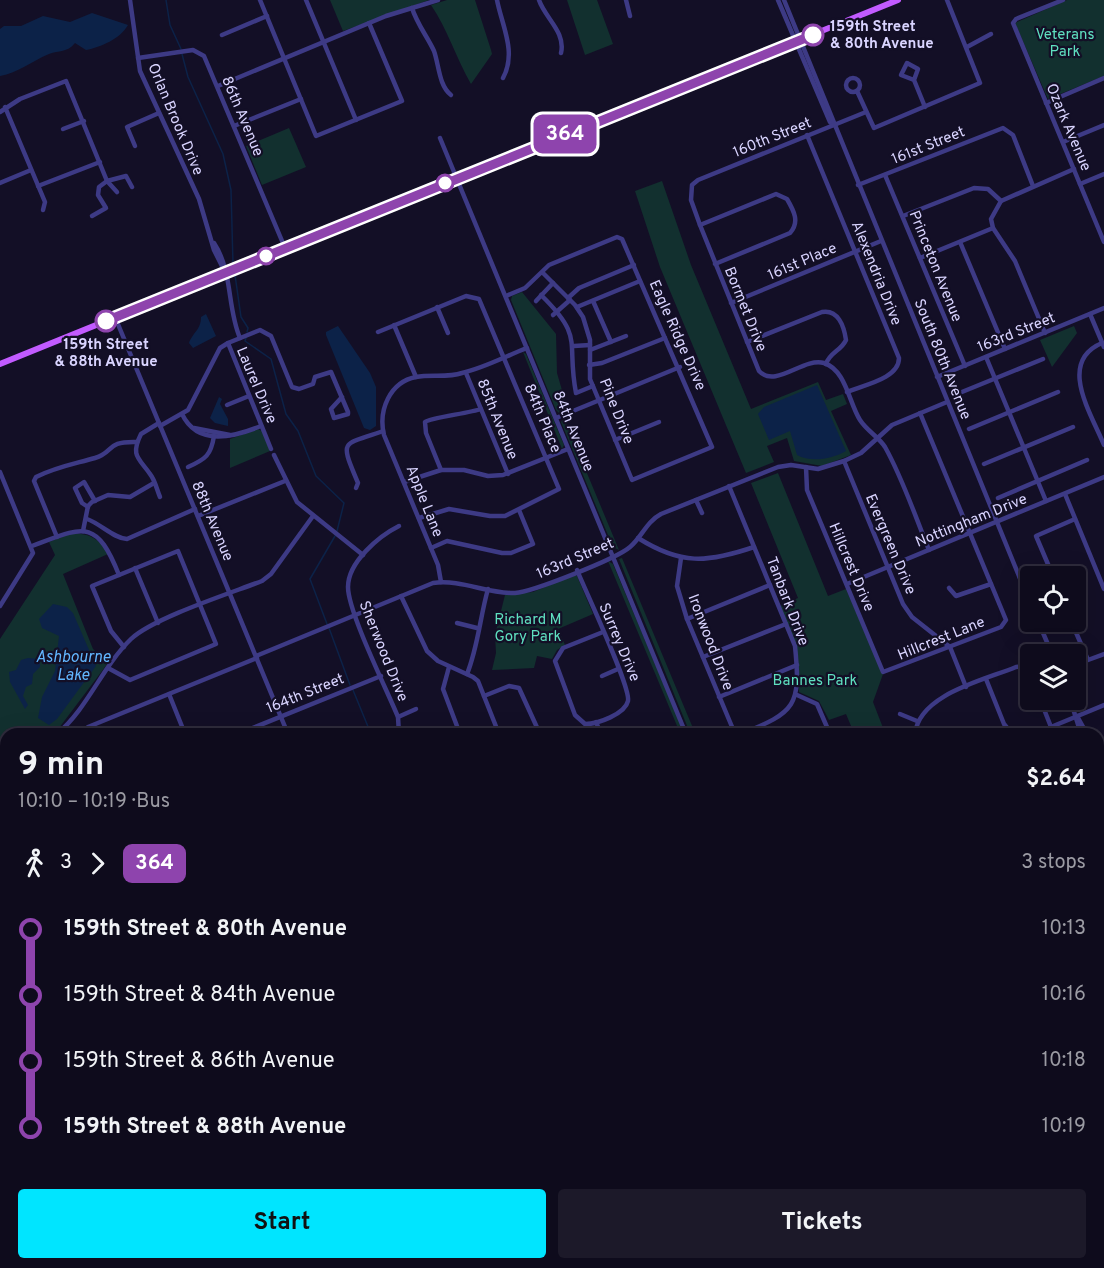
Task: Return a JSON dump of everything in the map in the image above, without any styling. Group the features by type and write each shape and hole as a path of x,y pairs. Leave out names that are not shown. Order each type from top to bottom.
{"main road":[{"path":"0,364 898,0"}],"street":[{"name":"Orlan Brook Drive","path":"130,0 140,71 199,199 225,272 232,299 232,320 240,338"},
{"path":"260,0 316,136 402,101 369,23"},
{"path":"306,0 356,120"},
{"path":"218,86 369,23 438,0"},
{"path":"496,0 509,45 508,69 503,78"},
{"path":"539,0 556,28 563,46 561,53"},
{"path":"626,0 630,16"},
{"name":"South 80th Avenue","path":"778,0 798,40"},
{"name":"South 80th Avenue","path":"784,0 830,122 1020,579"},
{"path":"857,92 874,128 980,83 947,0"},
{"name":"Ozark Avenue","path":"1063,0 1013,21 1104,242"},
{"path":"412,8 417,24 434,52 446,91 451,95"},
{"path":"222,35 267,16"},
{"path":"967,47 991,34"},
{"name":"86th Avenue","path":"138,58 197,51 206,60 285,248"},
{"path":"1046,103 1104,78"},
{"path":"914,80 925,107"},
{"path":"0,112 20,99 66,81 107,181 117,192"},
{"path":"234,126 301,99"},
{"path":"5,107 45,202 43,210"},
{"name":"160th Street","path":"691,188 698,180 866,112"},
{"path":"135,146 127,127 159,114"},
{"path":"63,129 84,121"},
{"path":"1063,142 1104,125"},
{"name":"161st Street","path":"858,186 998,129 1006,129 1013,135 1033,186"},
{"name":"Alexendria Drive","path":"807,135 898,356 899,363 892,373 847,392"},
{"name":"84th Avenue","path":"440,138 684,728"},
{"path":"38,186 100,162"},
{"path":"1045,333 1016,261 993,228 993,212 1001,201 1074,169"},
{"path":"0,183 31,170"},
{"path":"1080,184 1104,174"},
{"name":"Princeton Avenue","path":"885,175 964,366"},
{"path":"92,216 106,208 97,190 107,181 126,177 132,187"},
{"name":"Bormet Drive","path":"691,188 691,200 700,225 759,371 767,376 776,376 810,362 826,364"},
{"path":"903,216 974,188 988,189 1001,201"},
{"path":"700,225 776,194 788,199 796,218 796,226 790,233 715,264"},
{"path":"1096,224 1104,220"},
{"path":"920,258 993,228"},
{"name":"Eagle Ridge Drive","path":"542,272 549,265 617,237 625,242 665,338 680,367 712,447 632,480"},
{"name":"161st Place","path":"731,303 881,241"},
{"path":"960,242 1005,349"},
{"path":"556,313 579,288 634,266"},
{"path":"506,296 525,288 542,272"},
{"name":"Pine Drive","path":"542,272 577,307 586,324 593,386 632,480"},
{"path":"577,307 640,281"},
{"path":"536,301 553,283"},
{"path":"541,295 569,326 574,346 571,370 576,393 593,386"},
{"name":"84th Place","path":"437,307 466,296 478,298 559,489 519,510"},
{"path":"593,301 611,342"},
{"path":"378,332 437,307 448,333"},
{"name":"163rd Street","path":"937,377 1104,308"},
{"path":"747,342 822,312 831,312 839,318 846,340 841,348 830,356 826,364 836,371 860,420 885,446 929,550"},
{"path":"1090,314 1103,345 1085,354 1078,374 1080,386 1104,445"},
{"name":"88th Avenue","path":"115,318 286,728"},
{"path":"394,325 416,377"},
{"name":"Laurel Drive","path":"271,449 228,343 260,330 271,336 292,387 299,389 313,384 315,378 331,372 342,397"},
{"path":"574,346 590,347 626,336"},
{"path":"589,365 600,364 665,338"},
{"path":"160,497 151,474 137,459 137,442 141,434 188,410 220,348 228,343"},
{"path":"356,488 358,483 346,453 346,446 352,440 383,431 383,412 388,397 398,386 416,377 443,377 466,372 527,348"},
{"path":"986,357 1046,501"},
{"path":"957,394 1043,359"},
{"path":"556,418 680,367"},
{"name":"85th Avenue","path":"466,372 508,474"},
{"path":"969,429 1058,392"},
{"path":"227,405 249,396"},
{"path":"342,397 348,414 334,418 331,409 342,397"},
{"name":"163rd Street","path":"88,727 401,596 441,582 462,583 509,593 525,591 629,548 655,517 781,466 823,468 843,461 861,453 892,425 947,402"},
{"path":"441,470 424,424 430,418 458,416 481,409"},
{"path":"920,413 991,584 956,596 949,588"},
{"path":"182,414 191,428 198,433 227,438 261,426"},
{"path":"615,440 659,422"},
{"path":"984,464 1073,427"},
{"name":"Apple Lane","path":"383,431 431,548 441,582"},
{"path":"188,467 206,460 212,452 214,434"},
{"path":"57,537 34,481 36,477 69,463 97,458 120,441 137,442"},
{"path":"404,482 441,470 464,470 488,476 508,474 568,449"},
{"path":"274,455 297,502 363,555"},
{"path":"998,498 1087,460"},
{"name":"Evergreen Drive","path":"843,461 903,604 912,617 950,647 966,687"},
{"name":"Hillcrest Drive","path":"806,467 807,490 885,673"},
{"path":"0,472 33,553 0,606"},
{"name":"Nottingham Drive","path":"847,584 1104,477"},
{"path":"198,516 285,481"},
{"path":"88,507 82,503 75,488 84,482 95,501"},
{"path":"83,531 88,507 95,501 108,495 130,497 154,483"},
{"name":"Tanbark Drive","path":"729,486 795,646 797,694"},
{"path":"1065,494 1104,589"},
{"path":"696,500 702,513"},
{"path":"87,519 98,523 119,538 127,539 195,509"},
{"path":"419,518 445,509 496,517 519,510 534,544 511,553 498,553 447,541 431,548"},
{"path":"63,728 133,637 158,623 262,581 271,574 313,516"},
{"path":"1049,566 1036,536 1075,519"},
{"name":"Sherwood Drive","path":"399,526 380,537 363,555 350,576 348,585 356,615 398,717 399,728"},
{"path":"32,546 71,531 83,531 98,536 104,542 119,575"},
{"path":"638,538 656,549 681,558 721,558 754,547"},
{"path":"108,668 130,680 216,644 178,551 92,586 111,631 124,647"},
{"name":"Ironwood Drive","path":"681,558 677,586 687,619 732,728"},
{"path":"135,568 158,623"},
{"name":"Surrey Drive","path":"577,570 628,693 628,702 619,712 597,722"},
{"name":"Hillcrest Lane","path":"885,673 1006,624 991,584"},
{"path":"687,619 770,585"},
{"path":"467,674 476,654 477,628 488,589"},
{"path":"0,594 5,598"},
{"path":"401,596 424,648 438,661 478,681 497,728"},
{"path":"457,623 477,628"},
{"path":"703,657 786,624"},
{"path":"599,728 597,722 585,724 578,720 555,667 555,658 566,647 603,632"},
{"path":"1076,632 1088,660 1104,654"},
{"path":"719,697 797,665"},
{"path":"449,667 443,689 458,728"},
{"path":"916,728 917,721 931,703 966,687 1020,667"},
{"path":"602,676 618,669"},
{"name":"164th Street","path":"252,728 381,676"},
{"path":"986,679 1007,728"},
{"path":"484,696 509,686 519,688 537,728"},
{"path":"169,694 183,728"},
{"path":"754,728 785,713 797,694 817,704 827,728"},
{"path":"1044,710 1051,727 1104,705"},
{"path":"398,717 416,710"},
{"path":"1075,710 1084,728"},
{"path":"900,714 917,721"},
{"path":"1077,716 1080,728"}],"green space":[{"path":"330,0 429,0 343,31"},
{"path":"447,0 475,0 491,50 492,54 471,84 431,5"},
{"path":"567,0 597,0 613,44 585,55"},
{"name":"Veterans Park","path":"1067,0 1104,0 1104,76 1048,99 1015,23"},
{"path":"289,128 306,167 262,185 246,146"},
{"path":"662,181 691,265 751,409 818,382 826,400 843,394 847,404 831,411 851,455 822,466 794,461 787,438 767,446 774,462 746,473 660,267 635,191"},
{"path":"522,292 556,334 557,373 568,411 560,414 556,410 511,300 512,296"},
{"path":"1074,326 1077,333 1052,367 1040,340"},
{"path":"523,352 526,354 564,445 562,449"},
{"path":"564,418 619,550 613,547 561,422"},
{"path":"258,429 262,431 270,451 230,468 230,439"},
{"name":"Bannes Park","path":"778,473 828,596 846,589 883,674 873,702 883,728 852,728 846,714 829,720 819,701 799,692 798,656 780,606 798,598 751,483"},
{"path":"72,533 84,534 101,544 108,554 63,574 93,649 108,663 59,728 0,728 0,639 55,555 49,542"},
{"path":"622,558 693,728 688,728 619,559"},
{"path":"608,561 613,564 682,728 678,728"},
{"name":"Richard M Gory Park","path":"574,575 577,576 593,614 558,629 565,645 557,650 552,659 537,656 534,668 492,670 496,653 495,635 505,595 533,592"}],"water":[{"path":"92,13 128,25 115,38 104,44 86,50 75,43 66,50 49,54 19,70 0,76 0,29 4,26 21,26 43,16 70,22"},
{"path":"206,314 216,336 193,348 189,343 200,325 201,317"},
{"path":"338,326 370,373 376,387 376,426 370,430 364,428 326,335 326,332"},
{"path":"817,385 846,451 828,458 809,459 797,455 790,431 769,440 758,414 764,407"},
{"path":"219,397 222,399 220,404 228,419 228,426 215,423 210,418"},
{"name":"Ashbourne Lake","path":"53,604 67,607 73,613 96,666 57,719 49,725 38,718 42,697 55,671 59,636 42,628 39,619"},
{"path":"40,659 40,667 33,674 32,684 26,687 23,696 28,705 25,709 10,682 9,672 16,670 21,660"}],"waterway":[{"path":"166,0 170,25 181,49"},
{"path":"182,54 188,77 223,154 231,190 233,264"},
{"path":"235,275 241,317 248,328 247,332"},
{"path":"246,338 245,341 271,359 286,414 298,431 316,476 344,503 337,531"},
{"path":"327,624 310,579 335,536"},
{"path":"329,628 350,685"},
{"path":"353,690 369,728"}],"bus line":[{"name":"364","path":"106,321 813,35"}],"place":[{"name":"159th Street & 80th Avenue","path":"813,35"},
{"name":"159th Street & 88th Avenue","path":"106,321"}]}
